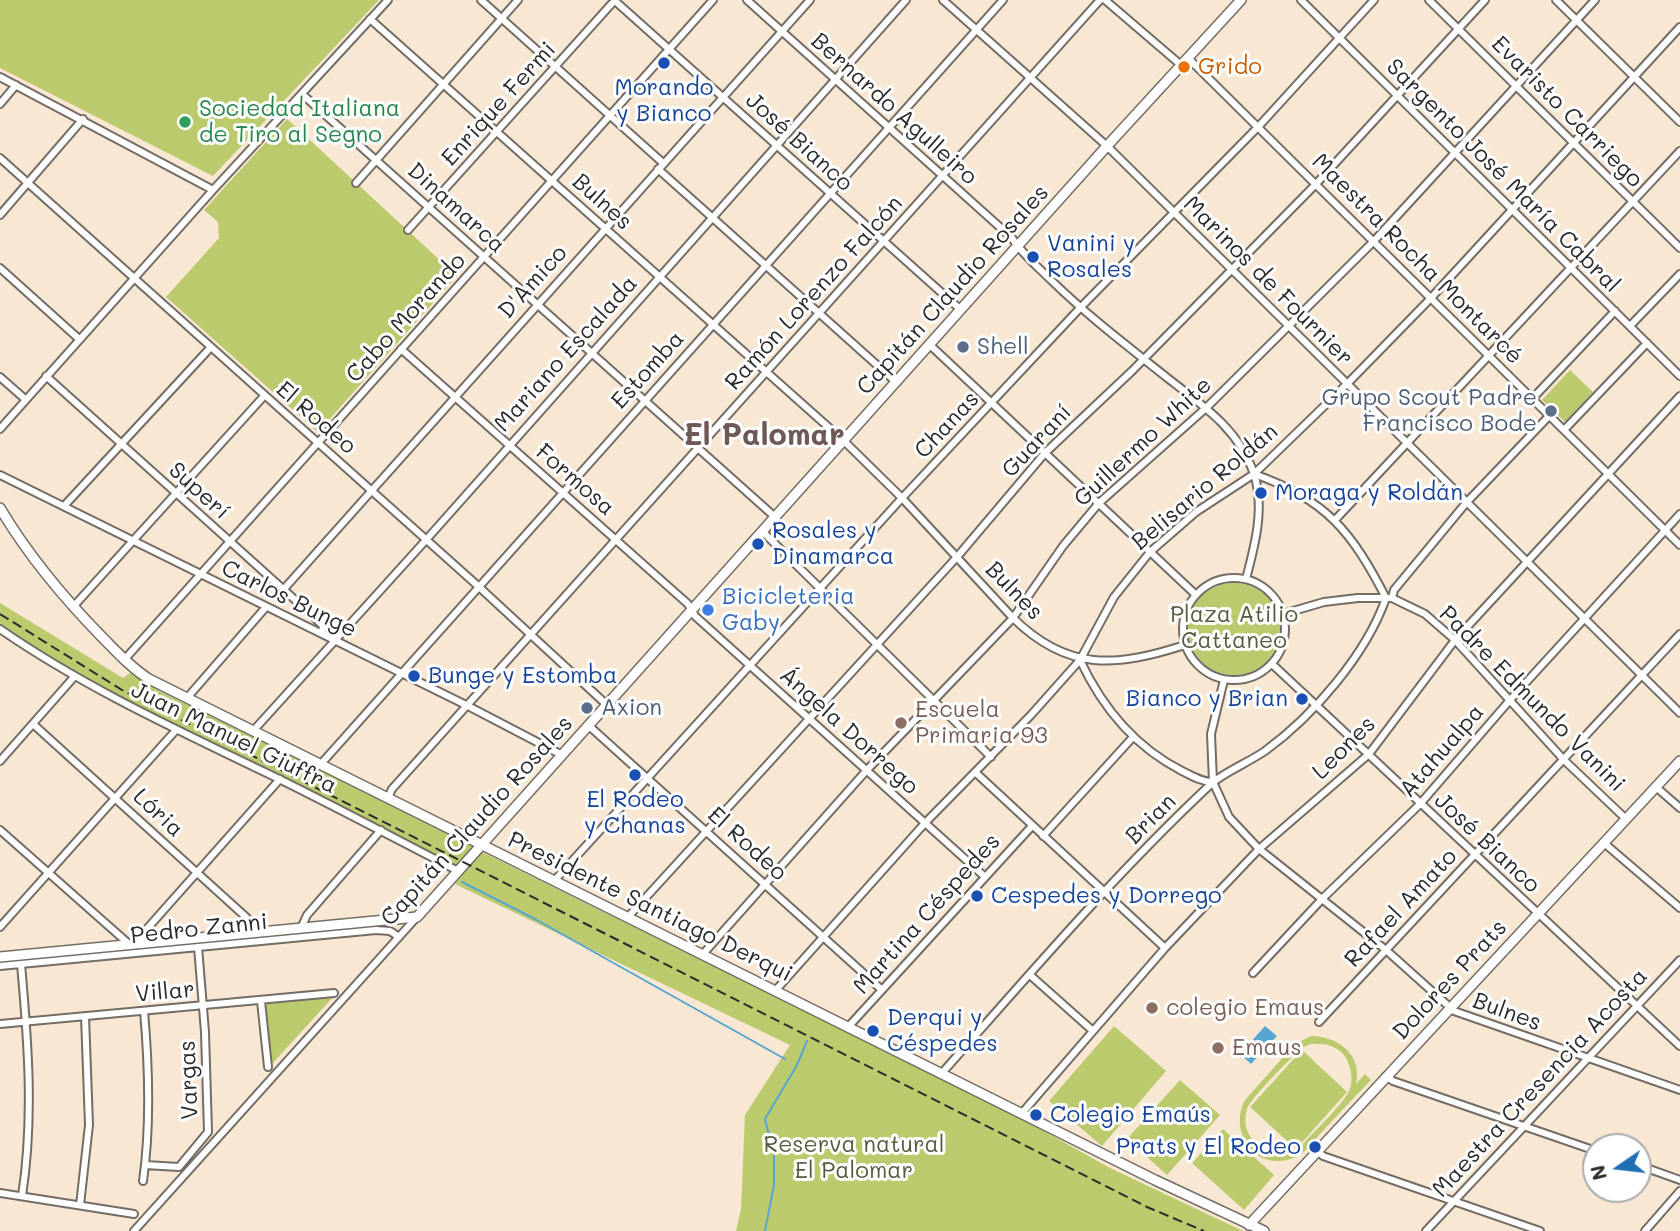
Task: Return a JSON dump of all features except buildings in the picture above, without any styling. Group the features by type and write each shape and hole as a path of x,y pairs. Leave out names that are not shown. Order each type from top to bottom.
{"street":[{"path":"0,429 213,190 388,0"},
{"path":"481,0 663,163"},
{"path":"356,183 519,0"},
{"name":"José Bianco","path":"615,0 961,310"},
{"name":"Enrique Fermi","path":"408,230 615,0"},
{"name":"Cabo Morando","path":"125,659 713,0"},
{"name":"Bernardo Agulleiro","path":"747,0 1017,246"},
{"name":"D'Amico","path":"284,590 454,396 810,0"},
{"name":"Mariano Escalada","path":"253,731 906,0"},
{"name":"Marinos de Fournier","path":"943,0 1107,146 1680,713"},
{"name":"Estomba","path":"320,765 1003,0"},
{"name":"Maestra Rocha Montarcé","path":"1103,0 1185,62 1259,126 1680,545"},
{"name":"Ramón Lorenzo Falcón","path":"388,798 392,789 1030,77 1103,0"},
{"name":"Capitán Claudio Rosales","path":"134,1231 1241,0"},
{"name":"Sargento José María Cabral","path":"1301,0 1680,376"},
{"name":"Chanas","path":"554,881 902,498 1080,308 1259,126 1374,0"},
{"name":"Evaristo Carriego","path":"1429,0 1680,248"},
{"name":"Guaraní","path":"628,917 957,557 1045,453 1316,184 1485,0"},
{"path":"1556,0 1680,122"},
{"name":"Guillermo White","path":"703,954 866,771 1013,618 1063,546 1099,503 1206,408 1374,241 1595,0"},
{"name":"Bulnes","path":"370,19 844,441 902,498 1013,618 1040,641 1080,660"},
{"name":"Belisario Roldán","path":"775,991 925,823 991,757 1080,660 1114,597 1150,552 1196,512 1254,474 1347,384 1431,298 1680,27"},
{"path":"0,77 213,190"},
{"path":"0,104 16,85"},
{"name":"Dinamarca","path":"302,94 775,517"},
{"path":"0,215 83,119"},
{"path":"1335,520 1680,151"},
{"name":"El Rodeo","path":"0,158 607,705"},
{"path":"658,169 896,382"},
{"path":"1017,246 1080,308 1206,408 1236,439 1254,474 1259,513 1246,579"},
{"path":"0,268 79,339"},
{"path":"1630,326 1680,274"},
{"path":"1533,398 1615,311"},
{"path":"1564,430 1647,343"},
{"path":"930,345 1195,594"},
{"path":"64,506 211,347"},
{"name":"Formosa","path":"401,349 616,539 692,610"},
{"name":"Superí","path":"46,376 323,626 322,634"},
{"path":"0,377 25,399"},
{"path":"73,607 264,396"},
{"name":"Leones","path":"1022,1113 1165,948 1259,849 1369,754 1455,640 1680,396"},
{"name":"Brian","path":"942,1073 1104,892 1213,782 1267,749 1296,726 1315,706 1367,638 1401,582 1466,503 1550,415"},
{"path":"1254,474 1276,482 1307,499 1335,520 1361,551 1389,598 1335,599 1283,614"},
{"name":"Carlos Bunge","path":"0,475 562,755"},
{"name":"Presidente Santiago Derqui","path":"0,508 31,556 73,607 145,676 480,845 1264,1231"},
{"name":"Atahualpa","path":"1253,973 1323,898 1420,804 1510,700 1680,514"},
{"path":"762,531 991,757"},
{"path":"1232,577 1246,579 1263,586 1275,598 1283,614 1285,631 1282,648 1272,664 1251,678 1224,680 1199,667 1191,657 1185,645 1183,618 1195,594 1206,585 1232,577"},
{"name":"Padre Edmundo Vanini","path":"1389,598 1424,614 1455,640 1564,760 1626,819"},
{"path":"187,698 266,607"},
{"name":"Ángela Dorrego","path":"692,610 695,616 748,665 984,876"},
{"name":"Juan Manuel Giuffra","path":"0,629 74,677 381,830 458,872"},
{"name":"Rafael Amato","path":"1320,1022 1680,635"},
{"path":"1080,660 1123,660 1185,645"},
{"path":"1080,660 1108,707 1133,737 1171,765 1202,780 1213,782 1211,734 1224,680"},
{"name":"José Bianco","path":"1272,664 1680,1046"},
{"path":"0,761 74,677"},
{"name":"Lória","path":"33,724 247,918 253,932"},
{"name":"El Rodeo","path":"588,725 882,990"},
{"path":"0,927 176,730"},
{"path":"1044,836 1133,737"},
{"name":"Dolores Prats","path":"1249,1225 1680,761"},
{"path":"975,772 1165,948"},
{"path":"141,942 145,931 279,779"},
{"name":"Bulnes","path":"1213,782 1229,817 1259,849 1386,950 1450,1008 1463,1016 1680,1090"},
{"name":"Padre Edmundo Vanini","path":"1656,787 1680,808"},
{"name":"Martina Céspedes","path":"849,1026 1032,826"},
{"path":"0,830 129,944"},
{"path":"302,926 307,915 381,830"},
{"path":"1604,843 1680,908"},
{"path":"0,957 417,917"},
{"name":"Pedro Zanni","path":"0,966 376,930 390,931 399,937"},
{"name":"Vargas","path":"145,1165 179,1167 208,1132 204,1006 198,947"},
{"name":"Maestra Cresencia Acosta","path":"1426,1231 1680,960"},
{"path":"21,964 30,1110 22,1196"},
{"path":"1030,975 1093,1031"},
{"name":"Villar","path":"0,1024 334,993"},
{"path":"261,1001 268,1067"},
{"path":"143,1181 149,1089 144,1012"},
{"path":"80,1205 89,1125 85,1016"},
{"path":"1386,1076 1393,1081 1582,1146"},
{"path":"1317,1152 1540,1231"},
{"path":"1652,1171 1680,1180"},
{"path":"1645,1231 1680,1191"},
{"path":"0,1193 134,1214"}],"green space":[{"name":"Sociedad Italiana de Tiro al Segno","path":"0,0 379,0 213,176 0,68"},
{"path":"287,119 457,276 318,432 166,297 219,238 218,222 204,210"},
{"path":"1570,370 1593,392 1565,422 1542,400"},
{"name":"Plaza Atilio Cattaneo","path":"1234,583 1252,587 1266,597 1276,611 1280,629 1276,647 1266,661 1252,671 1234,675 1216,671 1202,661 1192,647 1188,629 1192,611 1202,597 1216,587"},
{"path":"0,603 123,678 130,673 159,691 476,846 458,867 113,698 0,629"},
{"name":"Reserva natural El Palomar","path":"482,852 1022,1119 1110,1168 1243,1231 736,1231 741,1209 745,1115 790,1045 455,884"},
{"path":"334,996 271,1065 265,1008 267,1004"},
{"path":"1114,1026 1166,1071 1102,1146 1049,1101"},
{"path":"1311,1036 1330,1039 1352,1056 1356,1064 1356,1084 1365,1074 1371,1080 1302,1153 1289,1160 1267,1160 1254,1153 1245,1141 1240,1126 1241,1110 1245,1100 1295,1044","holes":["1310,1044 1324,1044 1344,1055 1351,1073 1349,1091 1334,1111 1294,1151 1283,1154 1262,1149 1248,1132 1245,1121 1247,1109 1300,1049"]},
{"path":"1302,1050 1347,1092 1296,1149 1250,1107"},
{"path":"1180,1080 1220,1115 1167,1175 1127,1139"},
{"path":"1223,1129 1274,1175 1244,1210 1192,1163"}],"water":[{"path":"1265,1026 1277,1036 1251,1064 1240,1054"}],"waterway":[{"path":"462,882 535,919 785,1059"},
{"path":"765,1231 774,1185 774,1155 765,1119 797,1065 807,1041"}],"railway":[{"path":"0,614 122,690 1147,1207 1204,1231"}],"place":[{"name":"Morando y Bianco","path":"664,63"},
{"name":"Grido","path":"1184,67"},
{"name":"Sociedad Italiana de Tiro al Segno","path":"185,122"},
{"name":"Vanini y Rosales","path":"1033,257"},
{"name":"Shell","path":"963,347"},
{"name":"Grupo Scout Padre Francisco Bode","path":"1551,411"},
{"name":"Moraga y Roldán","path":"1261,493"},
{"name":"Rosales y Dinamarca","path":"758,544"},
{"name":"Bicicleteria Gaby","path":"708,610"},
{"name":"Bunge y Estomba","path":"414,676"},
{"name":"Bianco y Brian","path":"1302,699"},
{"name":"Axion","path":"587,708"},
{"name":"Escuela Primaria 93","path":"901,723"},
{"name":"El Rodeo y Chanas","path":"635,775"},
{"name":"Cespedes y Dorrego","path":"977,896"},
{"name":"colegio Emaus","path":"1152,1008"},
{"name":"Derqui y Céspedes","path":"873,1031"},
{"name":"Emaus","path":"1218,1048"},
{"name":"Colegio Emaús","path":"1036,1115"},
{"name":"Prats y El Rodeo","path":"1315,1147"}],"district":[{"name":"El Palomar","path":"764,436"}]}
